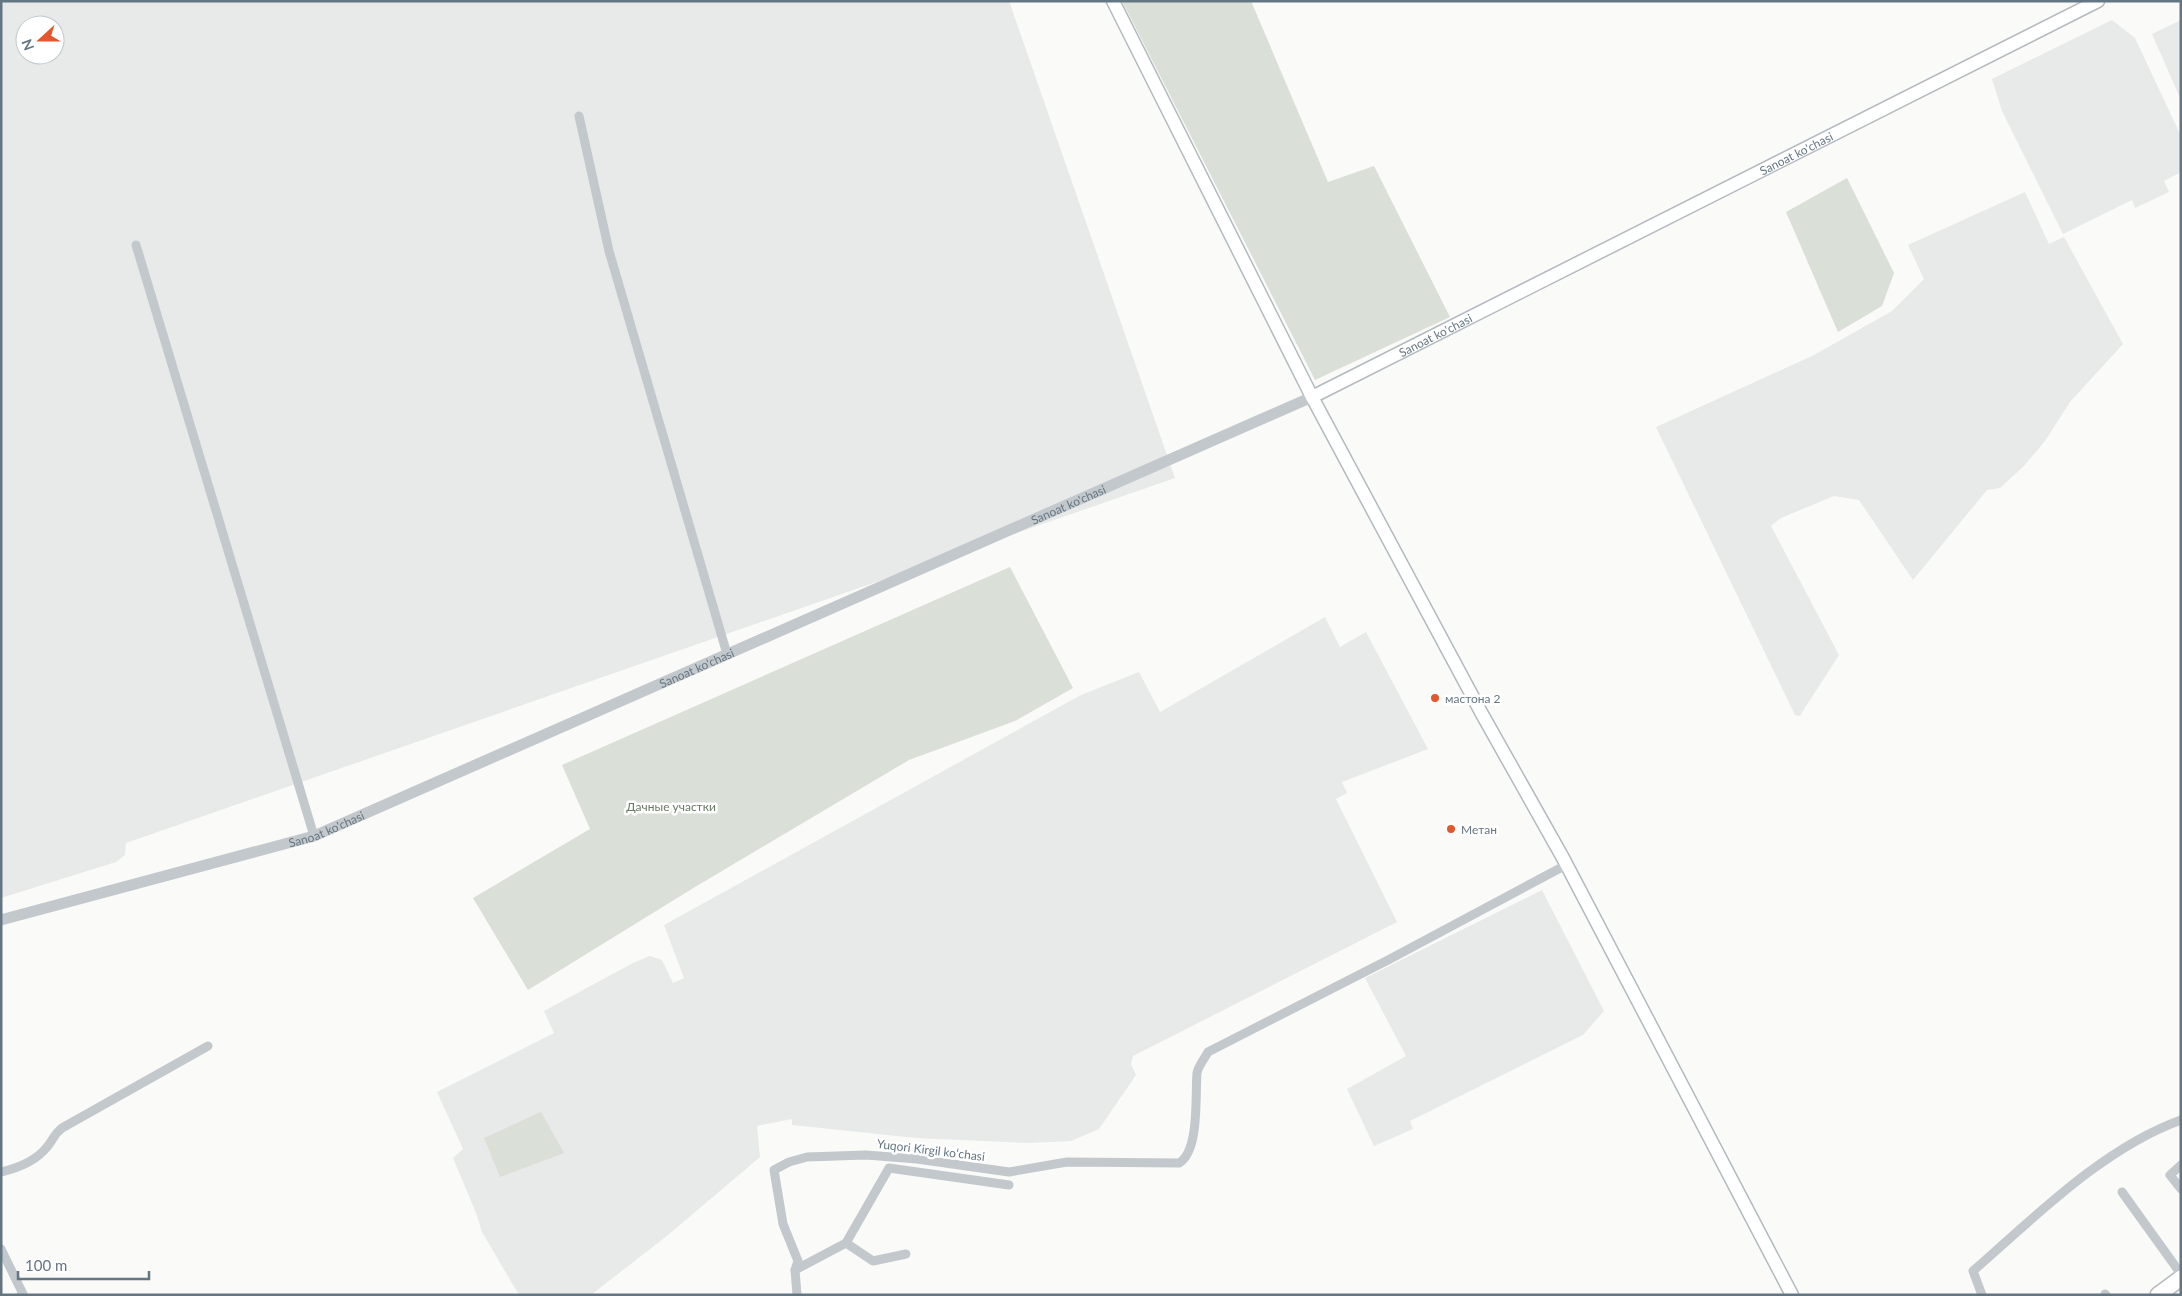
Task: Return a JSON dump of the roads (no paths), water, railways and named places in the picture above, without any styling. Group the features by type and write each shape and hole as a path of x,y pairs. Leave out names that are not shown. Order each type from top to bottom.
{"main road":[{"path":"1112,1 1312,397 1482,714 1636,995 1792,1295"},
{"name":"Sanoat ko'chasi","path":"1312,397 2098,1"},
{"path":"2158,1295 2181,1278"}],"street":[{"path":"579,116 609,250 727,654"},
{"path":"136,244 314,836"},
{"name":"Sanoat ko'chasi","path":"1,920 314,836 1312,397"},
{"name":"Yuqori Kirgil koʻchasi","path":"797,1295 795,1270 798,1261 783,1224 774,1170 789,1162 808,1157 866,1155 917,1158 1009,1172 1067,1162 1179,1163 1185,1160 1196,1111 1197,1070 1208,1052 1390,959 1566,865"},
{"path":"1,1172 16,1168 40,1156 49,1146 55,1133 62,1128 208,1046"},
{"path":"1982,1295 1973,1271 2094,1169 2155,1129 2181,1120"},
{"path":"2181,1165 2170,1175 2181,1189"},
{"path":"795,1270 846,1243 889,1168 1009,1185"},
{"path":"2122,1192 2181,1274"},
{"path":"846,1243 873,1260 906,1254"},
{"path":"1,1249 23,1294 21,1295"}],"place":[{"name":"мастона 2","path":"1435,698"},
{"name":"Метан","path":"1451,829"}],"park label":[{"name":"Дачные участки","path":"671,806"}]}
